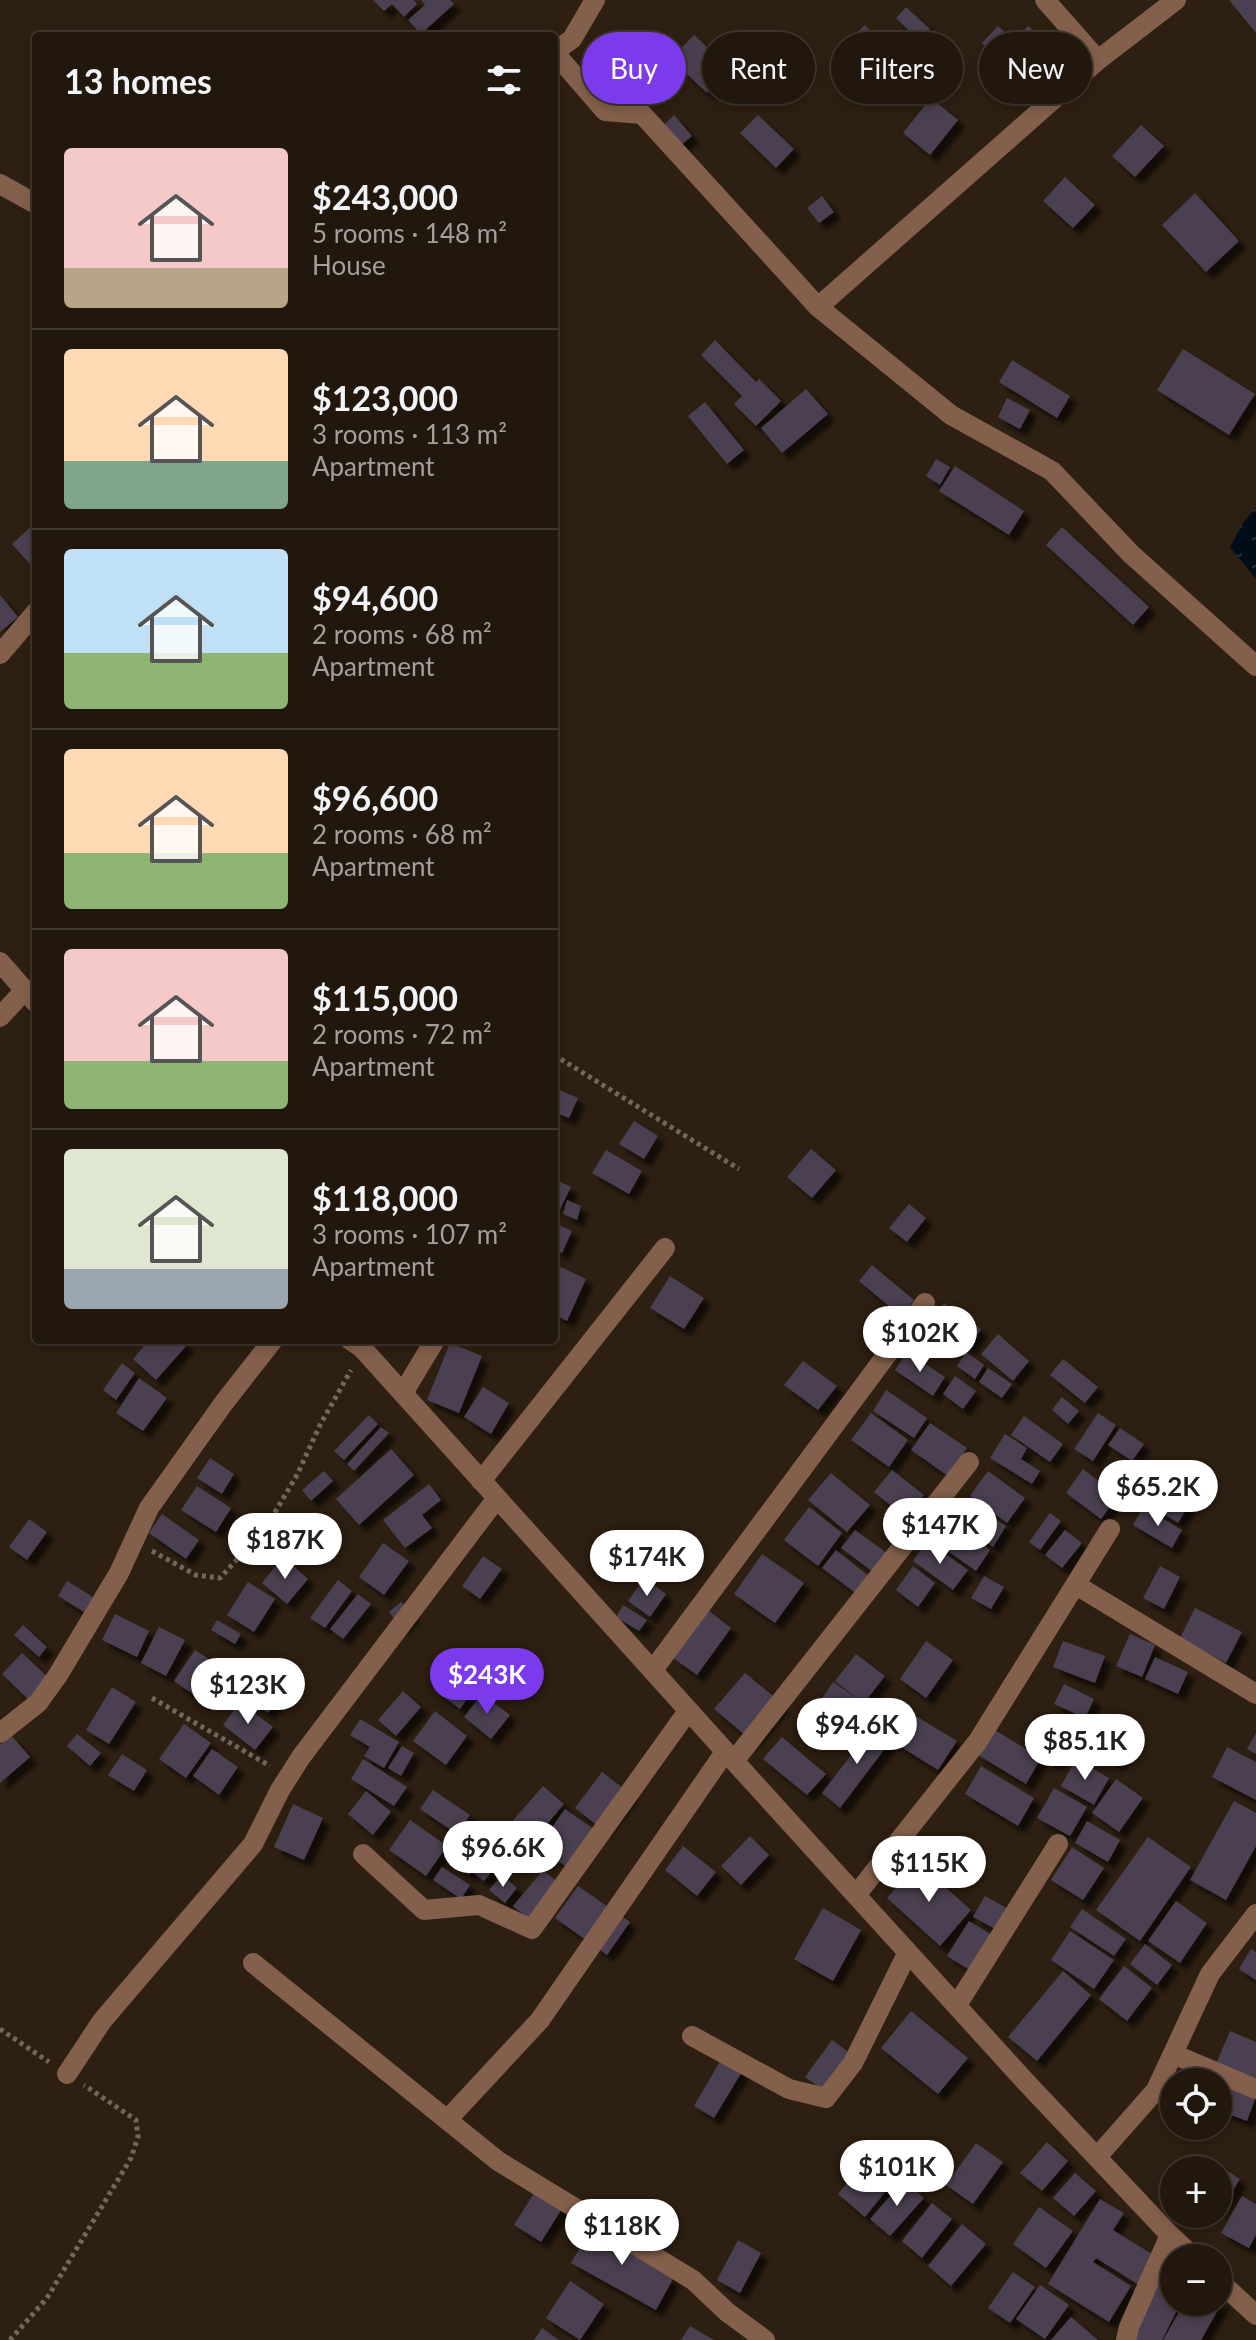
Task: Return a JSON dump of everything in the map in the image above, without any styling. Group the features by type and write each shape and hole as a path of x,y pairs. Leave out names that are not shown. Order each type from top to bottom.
{"street":[{"path":"558,49 572,39 595,0"},
{"path":"1045,0 1098,60"},
{"path":"818,307 1098,60 1176,0"},
{"path":"558,57 605,111 642,114 818,307 951,415 1052,471 1131,554 1256,666"},
{"path":"0,184 32,202"},
{"path":"0,654 32,617"},
{"path":"0,962 30,996 0,1017"},
{"path":"481,1481 665,1248"},
{"path":"653,1670 925,1303"},
{"path":"0,1733 38,1703 58,1675 119,1573 149,1508 270,1344"},
{"path":"356,1344 908,1952 1180,2244"},
{"path":"403,1393 433,1344"},
{"path":"447,2120 540,2020 730,1756 969,1462"},
{"path":"67,2074 102,2021 253,1844 301,1757 497,1498"},
{"path":"856,1895 978,1741 1110,1529"},
{"path":"1076,1585 1256,1694"},
{"path":"363,1854 424,1910 479,1905 532,1929 688,1711"},
{"path":"957,2005 1058,1844"},
{"path":"1097,2157 1156,2090 1210,1974 1256,1914"},
{"path":"692,2036 789,2089 826,2098 853,2063 908,1952"},
{"path":"253,1963 498,2161 693,2280 727,2312 765,2340"},
{"path":"1173,2054 1256,2089"},
{"path":"1126,2340 1170,2235"},
{"path":"1232,2293 1256,2315"}],"path":[{"path":"558,1057 739,1169"},
{"path":"134,1541 196,1575 220,1578 265,1529 297,1475 356,1344"},
{"path":"152,1698 288,1777"},
{"path":"0,2029 136,2120 138,2137 131,2158 47,2298 10,2340"}],"water":[{"path":"1256,507 1256,579 1230,547"}],"building":[{"path":"373,0 414,0 417,4 404,17 392,4 384,11"},
{"path":"421,0 450,0 454,4 423,32 419,32 408,20 425,5"},
{"path":"1229,0 1256,0 1256,33"},
{"path":"906,7 930,29 927,32 911,32 896,18"},
{"path":"865,25 872,32 858,32"},
{"path":"694,35 702,42 702,88 686,73 686,43"},
{"path":"926,104 938,104 958,120 930,155 903,133"},
{"path":"674,115 692,136 680,146 663,126"},
{"path":"758,115 794,149 776,168 740,133"},
{"path":"1141,125 1164,146 1135,177 1112,156"},
{"path":"1065,177 1095,205 1073,228 1043,201"},
{"path":"1195,193 1239,241 1206,272 1162,225"},
{"path":"822,196 834,212 819,223 807,208"},
{"path":"715,340 756,382 759,379 781,401 756,426 734,404 742,396 701,355"},
{"path":"1183,349 1255,394 1229,435 1157,390"},
{"path":"1012,360 1070,396 1057,418 999,382"},
{"path":"806,389 828,414 782,453 761,428"},
{"path":"1007,398 1030,410 1020,429 998,417"},
{"path":"705,402 744,450 727,464 688,416"},
{"path":"936,459 950,467 940,485 926,476"},
{"path":"955,466 1024,511 1009,535 939,491"},
{"path":"32,526 32,566 12,544"},
{"path":"1062,527 1149,607 1133,625 1046,545"},
{"path":"0,595 18,617 0,632"},
{"path":"558,1090 578,1098 569,1118 558,1114"},
{"path":"634,1121 658,1136 644,1159 619,1144"},
{"path":"811,1149 836,1170 812,1198 787,1177"},
{"path":"606,1150 642,1171 629,1194 592,1173"},
{"path":"558,1181 571,1187 558,1208"},
{"path":"567,1200 581,1206 577,1220 563,1214"},
{"path":"909,1204 926,1218 907,1242 889,1228"},
{"path":"558,1224 572,1231 562,1253 558,1251"},
{"path":"872,1265 914,1300 901,1316 859,1281"},
{"path":"558,1266 586,1279 567,1321 558,1316"},
{"path":"670,1276 704,1298 684,1329 650,1308"},
{"path":"944,1303 981,1329 969,1348 931,1322"},
{"path":"998,1334 1029,1361 1013,1381 981,1354"},
{"path":"146,1344 187,1345 156,1380 133,1359"},
{"path":"450,1344 482,1356 459,1413 427,1400"},
{"path":"907,1352 945,1377 933,1396 895,1370"},
{"path":"966,1352 984,1365 975,1379 957,1366"},
{"path":"1063,1359 1098,1387 1085,1403 1050,1375"},
{"path":"803,1361 837,1386 818,1410 784,1385"},
{"path":"122,1363 135,1373 116,1400 103,1390"},
{"path":"988,1368 1012,1384 1002,1398 979,1382"},
{"path":"955,1376 976,1391 963,1409 943,1394"},
{"path":"139,1378 167,1398 143,1431 116,1413"},
{"path":"483,1387 509,1403 491,1434 464,1417"},
{"path":"886,1390 927,1418 914,1438 873,1411"},
{"path":"1062,1397 1079,1411 1068,1424 1052,1410"},
{"path":"871,1413 908,1440 889,1467 851,1440"},
{"path":"1098,1413 1116,1425 1093,1461 1074,1449"},
{"path":"369,1415 378,1424 344,1460 334,1451"},
{"path":"1024,1416 1063,1444 1050,1462 1011,1435"},
{"path":"930,1423 967,1448 948,1476 911,1450"},
{"path":"381,1427 389,1433 354,1471 347,1464"},
{"path":"1120,1428 1144,1444 1132,1461 1108,1445"},
{"path":"1005,1434 1027,1448 1021,1459 1040,1471 1032,1484 990,1458"},
{"path":"391,1449 414,1475 359,1525 336,1499"},
{"path":"210,1458 234,1474 222,1494 197,1478"},
{"path":"1083,1469 1118,1496 1101,1519 1066,1493"},
{"path":"892,1470 924,1495 906,1518 874,1492"},
{"path":"324,1471 333,1481 311,1501 302,1490"},
{"path":"988,1471 1025,1498 1007,1523 970,1496"},
{"path":"831,1473 870,1505 847,1532 808,1500"},
{"path":"1155,1480 1191,1502 1178,1523 1143,1501"},
{"path":"429,1484 441,1500 422,1515 432,1528 405,1548 383,1520"},
{"path":"197,1486 231,1508 216,1532 181,1510"},
{"path":"975,1506 1006,1526 993,1547 962,1525"},
{"path":"809,1507 842,1533 818,1566 784,1540"},
{"path":"1143,1507 1182,1530 1172,1548 1133,1525"},
{"path":"1050,1513 1061,1521 1040,1550 1029,1542"},
{"path":"162,1514 199,1540 186,1559 149,1533"},
{"path":"29,1519 47,1532 27,1560 9,1547"},
{"path":"953,1524 990,1550 976,1571 939,1545"},
{"path":"855,1530 887,1553 873,1572 841,1548"},
{"path":"1065,1530 1082,1543 1062,1568 1045,1555"},
{"path":"927,1541 968,1570 953,1590 913,1561"},
{"path":"383,1543 409,1561 384,1595 359,1577"},
{"path":"836,1550 870,1577 857,1594 822,1568"},
{"path":"762,1554 804,1583 775,1623 734,1594"},
{"path":"483,1556 502,1569 480,1599 462,1586"},
{"path":"283,1557 308,1579 287,1604 262,1583"},
{"path":"913,1566 935,1583 918,1607 896,1590"},
{"path":"1160,1566 1180,1577 1164,1609 1143,1598"},
{"path":"984,1576 1004,1587 991,1609 971,1598"},
{"path":"644,1578 666,1594 650,1617 628,1601"},
{"path":"338,1580 352,1591 325,1628 310,1618"},
{"path":"67,1581 93,1597 84,1612 58,1596"},
{"path":"248,1582 275,1599 254,1632 227,1615"},
{"path":"358,1594 371,1604 343,1639 330,1629"},
{"path":"401,1602 413,1616 401,1627 389,1612"},
{"path":"623,1605 647,1620 639,1631 616,1617"},
{"path":"1195,1608 1242,1632 1226,1663 1180,1638"},
{"path":"708,1610 731,1628 697,1675 673,1658"},
{"path":"115,1614 149,1631 137,1657 102,1640"},
{"path":"217,1620 241,1634 235,1644 211,1630"},
{"path":"23,1625 47,1647 39,1657 14,1635"},
{"path":"159,1627 185,1640 166,1676 141,1663"},
{"path":"1130,1634 1155,1645 1142,1677 1116,1666"},
{"path":"926,1641 953,1660 926,1698 900,1679"},
{"path":"1063,1641 1105,1656 1095,1683 1053,1667"},
{"path":"195,1650 221,1667 200,1699 174,1681"},
{"path":"22,1653 50,1679 30,1701 2,1674"},
{"path":"856,1654 885,1676 864,1703 873,1709 855,1737 815,1709 833,1682 858,1699 835,1681"},
{"path":"1155,1657 1188,1672 1178,1694 1145,1679"},
{"path":"255,1664 287,1686 268,1713 236,1690"},
{"path":"449,1670 475,1688 460,1709 434,1690"},
{"path":"745,1673 783,1704 752,1741 714,1709"},
{"path":"1064,1684 1094,1699 1085,1718 1054,1704"},
{"path":"112,1687 136,1702 109,1744 86,1730"},
{"path":"403,1691 421,1707 396,1736 378,1720"},
{"path":"482,1694 510,1715 491,1739 464,1717"},
{"path":"240,1702 273,1727 255,1750 223,1725"},
{"path":"435,1711 467,1736 446,1765 413,1741"},
{"path":"911,1713 957,1741 938,1770 893,1742"},
{"path":"1040,1717 1071,1734 1055,1764 1024,1746"},
{"path":"360,1719 399,1742 384,1768 364,1756 370,1747 350,1735"},
{"path":"1098,1719 1131,1735 1118,1764 1084,1748"},
{"path":"184,1724 211,1743 186,1778 159,1759"},
{"path":"875,1724 893,1738 840,1808 822,1793"},
{"path":"993,1729 1041,1758 1026,1784 978,1755"},
{"path":"1256,1733 1256,1754 1247,1749"},
{"path":"77,1734 101,1753 90,1766 67,1746"},
{"path":"11,1735 30,1757 0,1783 0,1745"},
{"path":"782,1737 826,1774 807,1795 763,1759"},
{"path":"402,1746 414,1753 401,1776 388,1768"},
{"path":"1227,1747 1256,1762 1256,1800 1212,1777"},
{"path":"212,1749 238,1767 219,1795 193,1776"},
{"path":"122,1754 147,1770 134,1791 108,1775"},
{"path":"363,1759 407,1787 394,1806 351,1779"},
{"path":"1076,1759 1109,1778 1094,1805 1061,1786"},
{"path":"981,1766 1034,1798 1018,1826 965,1794"},
{"path":"602,1772 631,1794 603,1830 575,1808"},
{"path":"1116,1779 1143,1798 1119,1832 1092,1813"},
{"path":"543,1786 564,1804 530,1844 509,1825"},
{"path":"1054,1788 1087,1807 1070,1836 1037,1818"},
{"path":"433,1790 470,1815 457,1834 420,1809"},
{"path":"366,1791 391,1812 373,1835 348,1814"},
{"path":"1234,1801 1256,1813 1256,1846 1226,1900 1190,1880"},
{"path":"293,1804 323,1818 304,1860 274,1847"},
{"path":"565,1809 598,1832 571,1870 538,1847"},
{"path":"410,1820 447,1846 426,1876 389,1850"},
{"path":"472,1821 496,1839 469,1875 444,1857"},
{"path":"1087,1821 1120,1840 1108,1862 1075,1843"},
{"path":"750,1836 769,1855 741,1885 721,1866"},
{"path":"1148,1837 1191,1867 1140,1941 1096,1910"},
{"path":"496,1844 507,1853 484,1881 474,1873"},
{"path":"683,1846 716,1872 697,1896 665,1870"},
{"path":"1072,1847 1104,1868 1083,1900 1051,1880"},
{"path":"918,1863 971,1910 940,1946 887,1898"},
{"path":"442,1867 470,1885 461,1899 433,1880"},
{"path":"543,1870 560,1884 530,1920 513,1906"},
{"path":"502,1875 517,1888 505,1903 489,1890"},
{"path":"578,1886 630,1922 607,1955 555,1918"},
{"path":"985,1896 1010,1910 999,1931 973,1917"},
{"path":"1176,1901 1207,1923 1180,1963 1148,1941"},
{"path":"823,1908 861,1930 833,1981 794,1959"},
{"path":"1082,1909 1126,1939 1114,1956 1070,1927"},
{"path":"969,1921 994,1936 971,1971 947,1956"},
{"path":"1070,1931 1114,1960 1094,1989 1051,1960"},
{"path":"1145,1944 1172,1965 1157,1985 1130,1964"},
{"path":"1251,1949 1256,1952 1256,1980 1239,1969"},
{"path":"1124,1966 1152,1988 1127,2021 1099,1999"},
{"path":"1063,1971 1091,1995 1037,2061 1008,2037"},
{"path":"911,2011 968,2058 938,2094 881,2048"},
{"path":"1230,2031 1256,2042 1256,2078 1216,2064"},
{"path":"832,2040 854,2056 827,2093 805,2077"},
{"path":"722,2058 743,2070 714,2118 694,2106"},
{"path":"1232,2086 1256,2096 1247,2121 1232,2115"},
{"path":"1047,2142 1068,2161 1042,2191 1020,2173"},
{"path":"976,2143 1003,2162 973,2204 946,2185"},
{"path":"871,2154 898,2176 865,2217 838,2194"},
{"path":"1075,2173 1096,2191 1074,2216 1053,2198"},
{"path":"1232,2174 1240,2179 1232,2192"},
{"path":"904,2180 924,2198 890,2236 870,2219"},
{"path":"536,2190 563,2207 541,2242 514,2225"},
{"path":"1242,2196 1256,2204 1256,2235 1249,2248 1221,2233 1224,2228 1232,2228 1232,2214"},
{"path":"1100,2199 1124,2213 1113,2230 1160,2259 1142,2287 1096,2258 1093,2262 1131,2286 1109,2322 1048,2284"},
{"path":"932,2203 952,2219 922,2258 902,2241"},
{"path":"1039,2207 1073,2231 1046,2268 1013,2244"},
{"path":"962,2224 986,2244 951,2286 928,2266"},
{"path":"593,2225 653,2259 650,2265 673,2279 656,2310 571,2263"},
{"path":"738,2240 761,2253 740,2293 717,2280"},
{"path":"1013,2272 1035,2287 1010,2323 988,2308"},
{"path":"570,2281 604,2304 580,2340 546,2318"},
{"path":"1160,2284 1160,2316 1174,2316 1162,2340 1131,2340"},
{"path":"1040,2285 1069,2305 1045,2339 1016,2319"},
{"path":"1177,2316 1215,2316 1201,2340 1163,2340"},
{"path":"1071,2317 1098,2340 1051,2340"},
{"path":"690,2326 714,2340 681,2340"},
{"path":"542,2328 559,2340 534,2340"}]}
